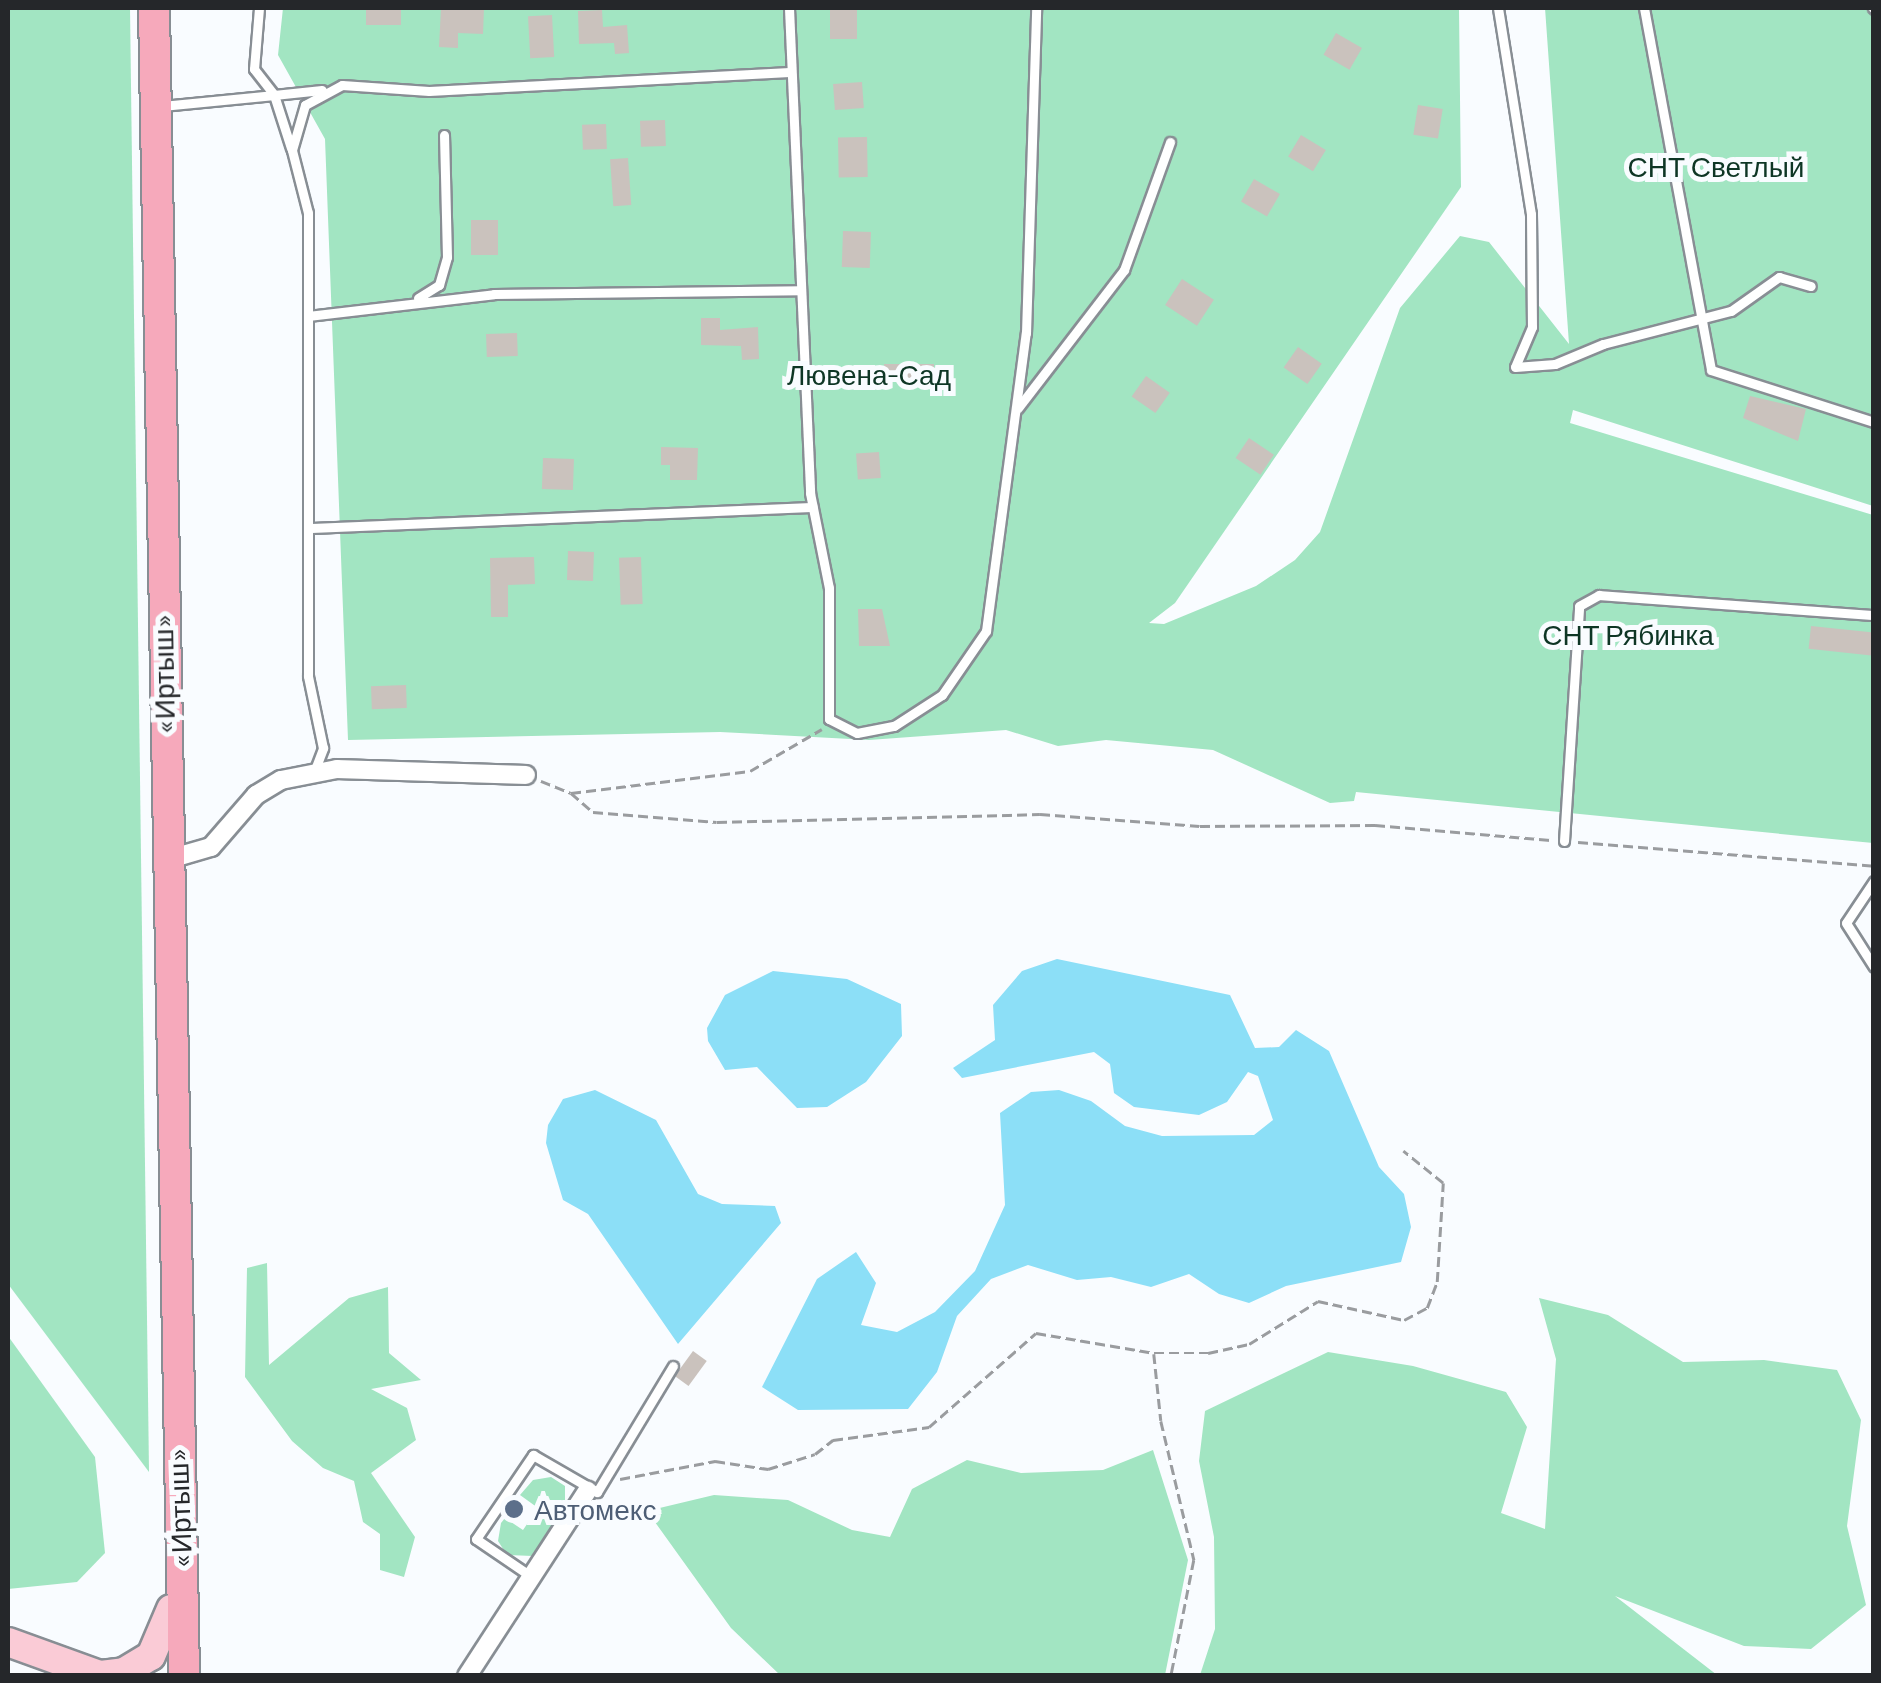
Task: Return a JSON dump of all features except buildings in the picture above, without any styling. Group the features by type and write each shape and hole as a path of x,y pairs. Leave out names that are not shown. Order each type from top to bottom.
{"highway":[{"name":"«Иртыш»","path":"154,8 174,1340 184,1676"},
{"name":"«Иртыш»","path":"170,1676 174,1340"}],"main road":[{"path":"8,1642 101,1675 124,1672 151,1656 171,1609"}],"street":[{"path":"166,860 210,847 256,795 281,780 314,772 526,775"},
{"path":"467,1676 587,1491"}],"lane":[{"path":"259,8 254,69 274,95 308,213 308,676 324,748 314,772"},
{"path":"788,8 813,508 829,588 829,718 857,733 894,726 942,694 986,631 1026,333 1036,8"},
{"path":"1498,8 1531,214 1532,327 1515,367 1555,364 1603,344 1730,311 1779,278 1810,286"},
{"path":"1644,8 1705,319 1711,370 1874,422"},
{"path":"156,106 325,89 429,91 790,72"},
{"path":"292,150 305,105 325,89"},
{"path":"415,300 439,285 446,257 444,136"},
{"path":"1016,410 1124,270 1170,142"},
{"path":"308,316 415,300 802,290"},
{"path":"310,528 813,508"},
{"path":"1564,841 1579,606 1598,595 1874,615"},
{"path":"1874,881 1846,922 1874,968"},
{"path":"529,1576 476,1539 533,1454 587,1491 596,1492 608,1481 673,1366"}],"path":[{"path":"571,793 750,771 820,732 829,718"},
{"path":"526,775 571,793 592,812 717,822 1040,814 1200,826 1375,825 1874,866"},
{"path":"608,1481 715,1461 768,1469 816,1454 833,1440 929,1427 1036,1333 1154,1353 1249,1344 1318,1301 1404,1320 1427,1308 1437,1282 1443,1183 1403,1152"},
{"path":"1154,1353 1161,1421 1194,1560 1172,1676"}],"green space":[{"path":"8,8 130,8 149,1472 8,1284"},
{"name":"Лювена-Сад","path":"283,8 1459,8 1461,187 1175,603 1149,623 1164,624 1256,586 1295,560 1320,532 1400,308 1460,236 1489,242 1569,344 1545,8 1873,8 1873,506 1573,410 1570,423 1873,515 1873,843 1356,792 1354,801 1330,803 1213,750 1106,740 1058,746 1006,730 869,740 720,732 348,740 325,139 278,55"},
{"path":"267,1263 269,1365 349,1298 388,1287 389,1353 421,1380 371,1389 407,1408 416,1440 371,1473 415,1537 404,1577 380,1570 380,1534 363,1522 354,1481 323,1468 292,1441 245,1377 247,1268"},
{"path":"1539,1298 1608,1315 1683,1362 1764,1360 1837,1370 1861,1420 1847,1526 1866,1605 1811,1649 1744,1646 1615,1596 1717,1675 1200,1675 1215,1629 1214,1537 1199,1461 1205,1411 1328,1352 1413,1366 1506,1392 1527,1427 1501,1513 1545,1529 1556,1359"},
{"path":"8,1336 95,1457 105,1553 77,1582 8,1589"},
{"path":"1153,1450 1188,1560 1165,1675 780,1675 731,1628 647,1511 714,1495 788,1500 852,1530 890,1537 912,1489 967,1460 1021,1473 1103,1470"},
{"path":"551,1477 565,1486 565,1512 533,1556 507,1555 498,1541 501,1523 505,1518 523,1530 538,1508 520,1495 533,1480"}],"water":[{"path":"1057,959 1230,995 1255,1048 1279,1047 1296,1030 1329,1051 1379,1167 1404,1194 1411,1227 1401,1262 1286,1286 1249,1303 1219,1294 1189,1274 1151,1287 1111,1277 1077,1280 1028,1265 991,1279 957,1316 937,1372 908,1409 798,1410 762,1387 817,1279 856,1252 876,1283 861,1325 897,1332 935,1312 975,1271 1005,1205 1000,1113 1031,1092 1059,1090 1091,1101 1125,1126 1162,1136 1254,1135 1273,1120 1258,1076 1248,1072 1227,1102 1199,1115 1134,1107 1114,1093 1110,1064 1094,1052 962,1078 953,1068 995,1040 993,1005 1022,971"},
{"path":"773,971 847,979 901,1004 902,1036 866,1082 827,1107 797,1108 757,1067 725,1070 708,1041 707,1028 725,995"},
{"path":"595,1090 656,1120 698,1194 722,1204 775,1206 781,1223 678,1344 588,1214 563,1200 546,1143 548,1125 563,1099"}],"place":[{"name":"Автомекс","path":"514,1509"}],"park label":[{"name":"СНТ Светлый","path":"1716,166"},
{"name":"СНТ Рябинка","path":"1628,634"}]}
